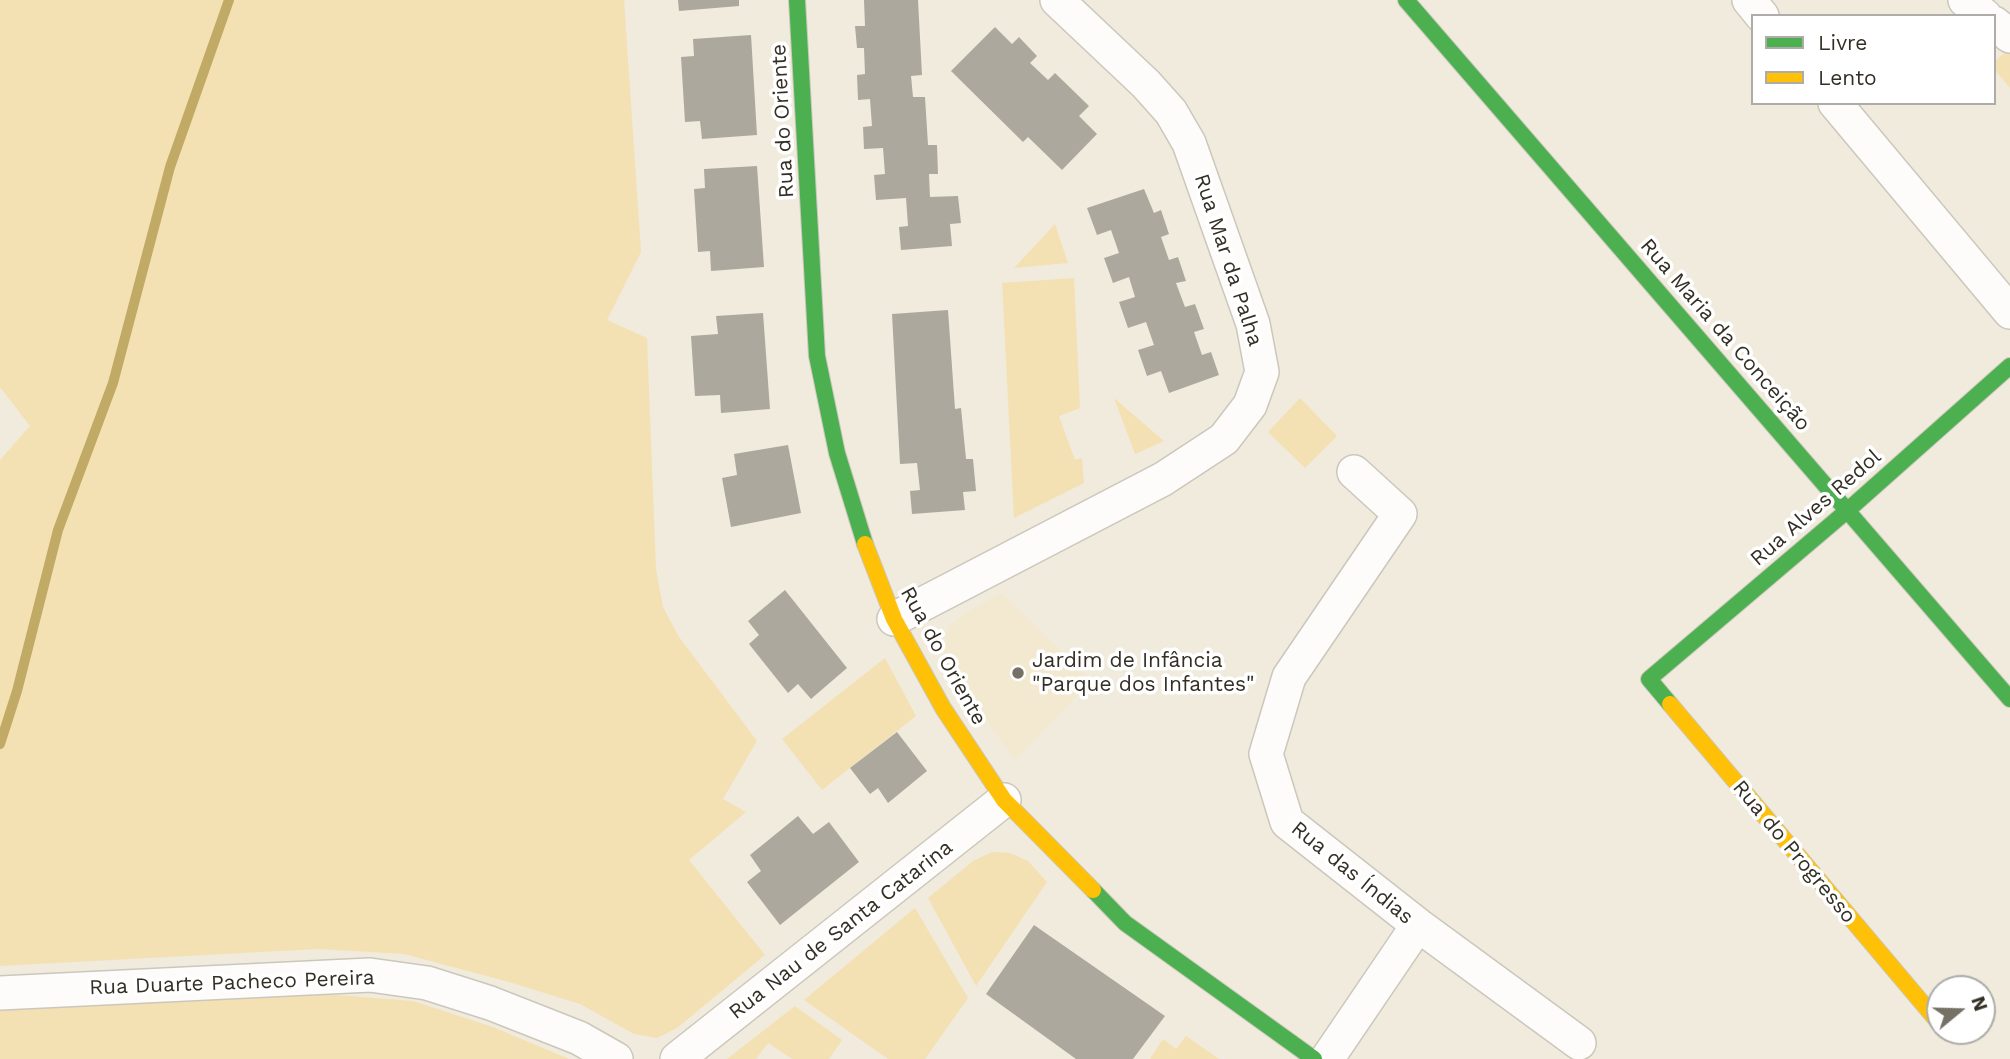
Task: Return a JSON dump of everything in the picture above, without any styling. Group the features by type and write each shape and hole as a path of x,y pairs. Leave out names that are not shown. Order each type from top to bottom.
{"street":[{"name":"Rua do Oriente","path":"797,0 817,356 837,453 867,549 894,619 943,708 1004,800 1125,923 1314,1059"},
{"name":"Rua Mar da Palha","path":"894,619 1163,480 1224,439 1250,405 1262,372 1253,324 1189,143 1171,112 1146,84 1057,0"},
{"name":"Rua Maria da Conceição","path":"1406,0 2010,699"},
{"path":"1749,0 1760,14"},
{"path":"1965,0 1982,14"},
{"path":"1996,25 2010,36"},
{"path":"1837,105 2010,312"},
{"name":"Rua Alves Redol","path":"1649,679 1848,510 2010,366"},
{"name":"Rua das Índias","path":"1354,472 1400,514 1289,677 1266,754 1287,822 1418,925 1579,1043"},
{"name":"Rua do Progresso","path":"1649,679 1926,1008"},
{"name":"Rua Nau de Santa Catarina","path":"677,1059 1004,800"},
{"path":"1327,1059 1418,925"},
{"name":"Rua Duarte Pacheco Pereira","path":"0,993 370,975 427,983 490,1003 579,1038 616,1059"}],"shaded area":[{"path":"0,0 624,0 641,252 607,320 647,338 656,569 663,607 679,637 757,741 723,799 746,812 689,860 765,955 677,1028 657,1038 634,1034 580,1004 404,954 318,949 0,966 0,460 30,426 0,387"},
{"path":"2010,48 2010,88 1996,71 1996,60"},
{"path":"1055,224 1068,263 1014,268"},
{"path":"1074,278 1080,408 1059,416 1075,460 1082,458 1084,483 1014,518 1002,283"},
{"path":"1114,398 1164,441 1135,454"},
{"path":"1300,398 1337,436 1305,468 1268,432"},
{"name":"Jardim de Infância \"Parque dos Infantes\"","path":"1002,593 1091,681 1015,761 948,665 944,646 949,626 968,611"},
{"path":"885,658 916,716 822,790 782,739"},
{"path":"992,852 1010,853 1028,861 1047,882 976,986 928,898 973,861"},
{"path":"915,908 968,998 925,1059 888,1059 804,1000"},
{"path":"337,995 413,1001 493,1027 569,1059 0,1059 0,1009 231,996"},
{"path":"795,1006 842,1040 829,1059 792,1059 768,1043 756,1059 727,1059"},
{"path":"1186,1036 1219,1059 1150,1059 1163,1039 1176,1049"}],"building":[{"path":"678,0 739,0 739,6 679,11"},
{"path":"864,0 918,0 922,75 911,76 913,97 925,97 928,145 937,145 938,174 929,174 930,197 958,196 961,223 950,224 952,246 901,250 899,227 908,226 906,198 876,200 874,175 885,174 883,148 864,149 863,127 872,126 870,99 858,100 857,75 865,74 864,48 857,48 855,26 865,26"},
{"path":"995,27 1012,44 1019,37 1037,56 1030,63 1048,80 1055,73 1089,106 1079,116 1097,134 1062,170 1028,137 1023,142 951,71"},
{"path":"751,35 757,135 702,139 700,121 685,122 681,57 694,56 693,39"},
{"path":"757,166 764,267 711,271 710,251 698,252 694,189 705,188 704,169"},
{"path":"1144,189 1154,213 1161,210 1169,234 1161,237 1169,260 1178,257 1186,281 1176,283 1185,307 1195,304 1204,329 1194,332 1202,355 1211,352 1219,375 1169,393 1161,371 1147,376 1138,350 1154,345 1146,322 1128,328 1119,302 1135,297 1129,277 1113,283 1104,258 1119,253 1111,230 1097,235 1087,208"},
{"path":"948,310 955,409 961,408 966,459 973,459 976,491 963,492 965,510 912,514 910,491 920,490 917,463 900,464 892,314"},
{"path":"763,313 770,409 721,413 720,395 695,396 691,336 718,334 716,316"},
{"path":"788,445 801,513 731,527 722,478 737,475 734,454"},
{"path":"785,590 847,668 811,699 798,684 788,693 749,644 759,635 748,621"},
{"path":"897,732 927,771 888,803 878,788 870,794 850,768"},
{"path":"798,816 813,834 829,822 859,862 780,925 747,882 761,871 750,855"},
{"path":"1034,925 1165,1016 1133,1059 1076,1059 986,994"}],"waterway":[{"path":"0,744 17,691 58,530 113,383 170,167 229,0"}],"traffic: fast":[{"path":"797,0 817,356 837,453 865,544"},
{"path":"1406,0 2010,699"},
{"path":"1670,704 1649,679 1848,510 2010,366"},
{"path":"1093,890 1125,923 1314,1059"}],"traffic: slow":[{"path":"865,544 894,619 943,708 1004,800 1093,890"},
{"path":"1670,704 1926,1007"}],"place":[{"name":"Jardim de Infância \"Parque dos Infantes\"","path":"1018,673"}]}
